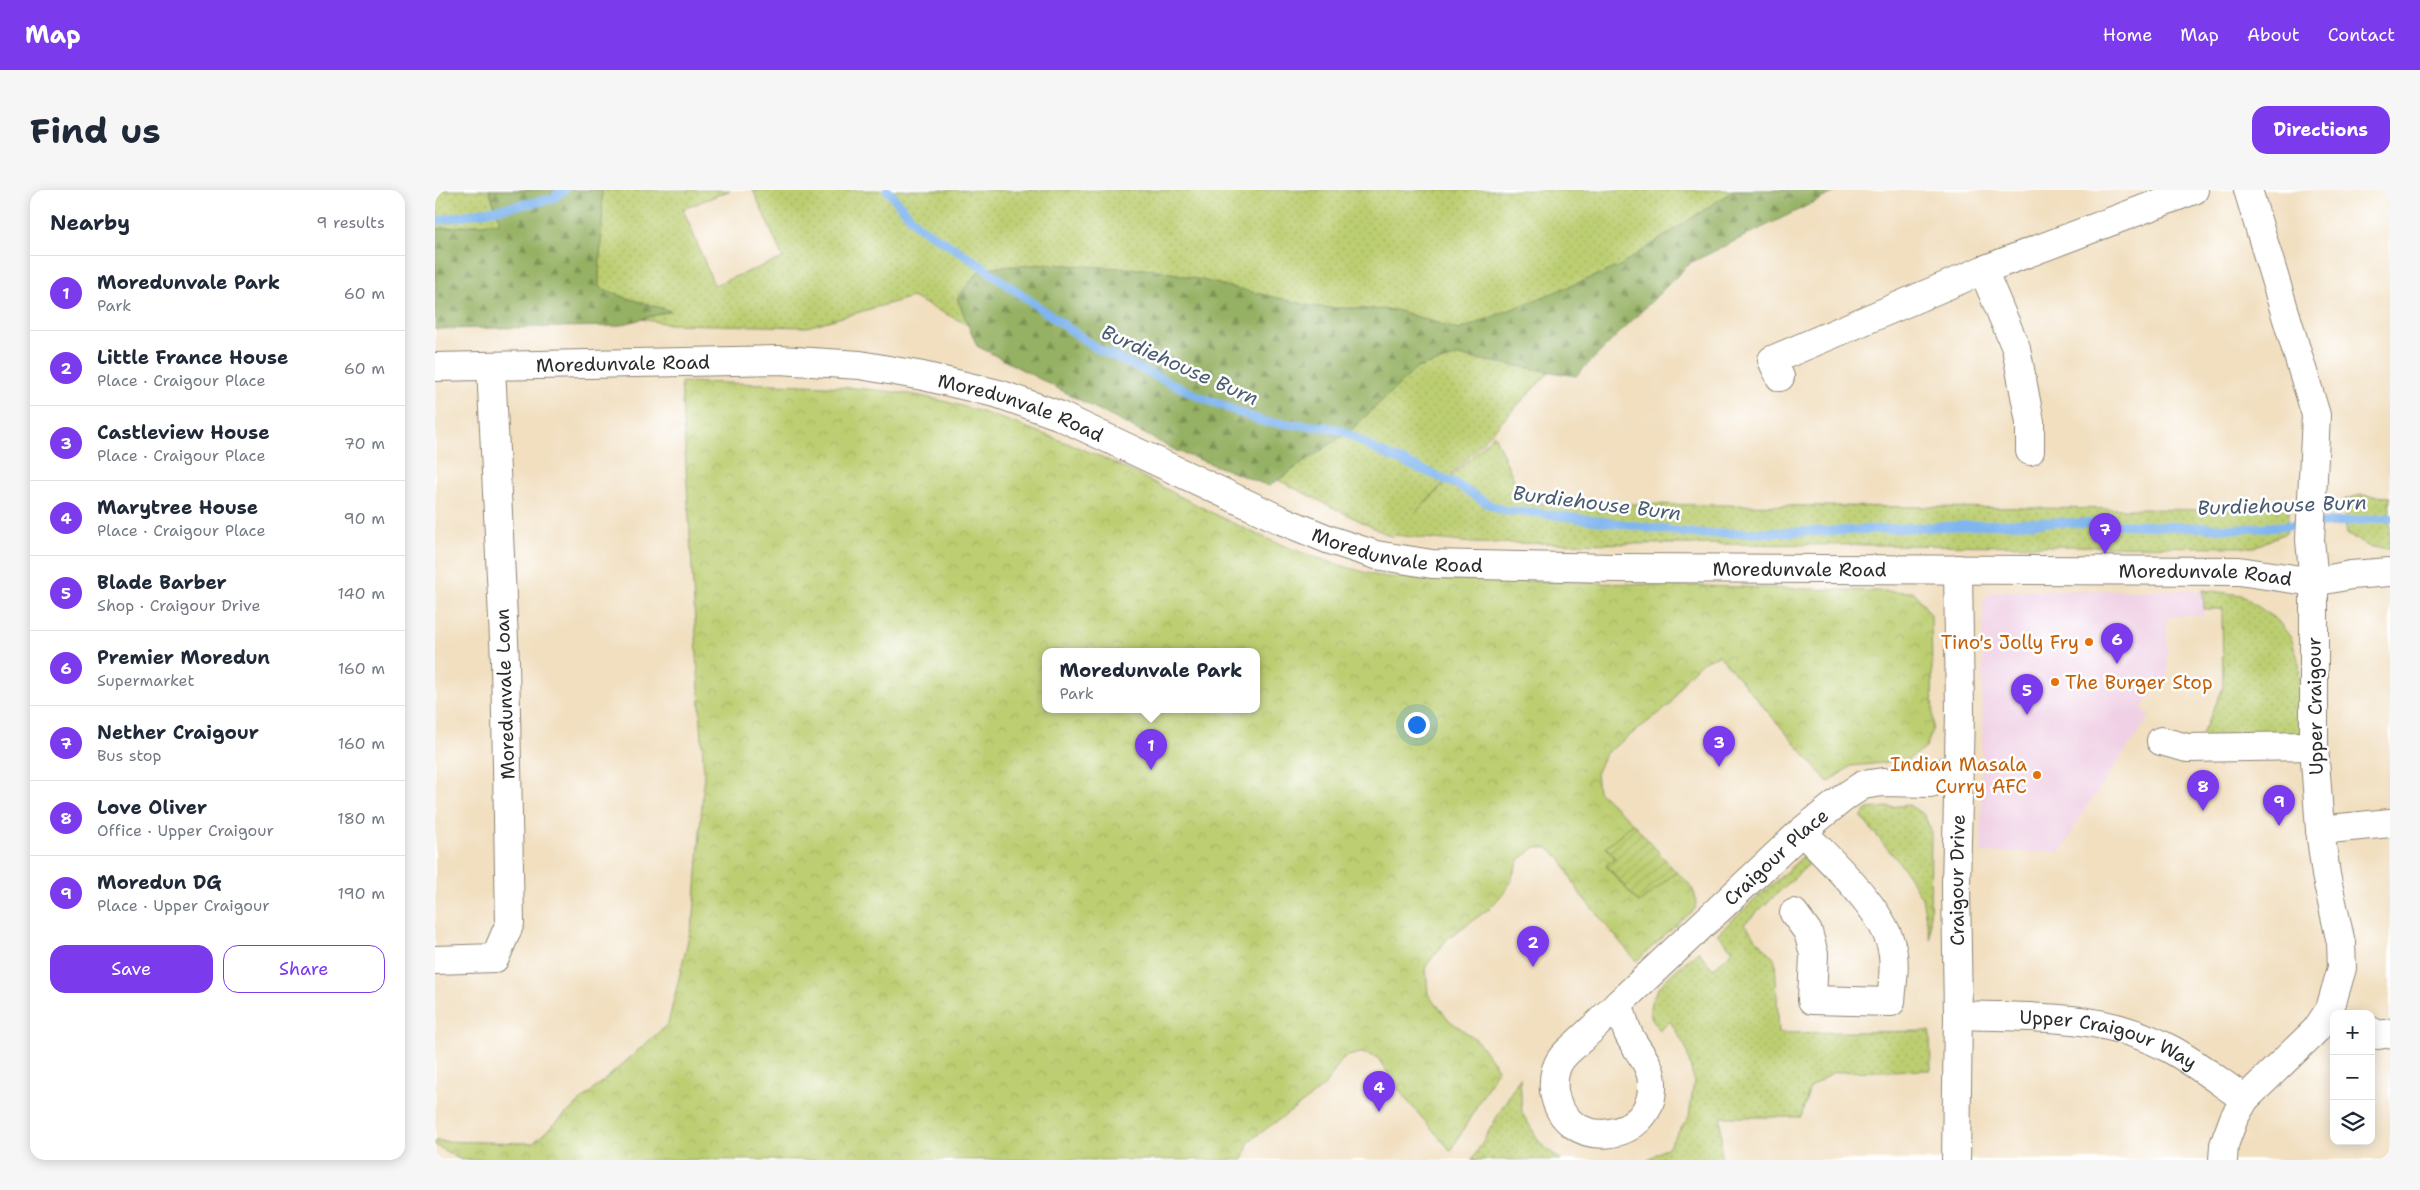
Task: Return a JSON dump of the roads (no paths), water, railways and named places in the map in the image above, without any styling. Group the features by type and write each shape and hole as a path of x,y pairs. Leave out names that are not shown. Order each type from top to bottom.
{"street":[{"path":"1780,377 1772,360 1983,270 2194,190"},
{"name":"Upper Craigour","path":"2249,190 2316,415 2310,540 2313,582 2314,746 2320,830 2326,875 2341,943 2342,968 2335,1010"},
{"path":"1983,270 2016,348 2030,422 2031,452"},
{"name":"Moredunvale Road","path":"435,368 779,360 859,365 923,376 999,394 1058,415 1281,520 1330,540 1376,555 1432,564 1614,568 2239,572 2313,582 2351,574 2390,572"},
{"name":"Moredunvale Loan","path":"435,960 495,958 510,923 505,660 491,366"},
{"name":"Craigour Drive","path":"1956,1160 1958,1015 1956,886 1960,762 1958,569"},
{"path":"2161,741 2187,748 2314,746"},
{"name":"Craigour Place","path":"1619,1004 1628,1034 1643,1057 1653,1082 1650,1103 1638,1120 1624,1131 1603,1135 1582,1132 1566,1119 1556,1102 1553,1078 1561,1059 1619,1004 1802,831 1863,785 1883,782 1931,783 1960,762"},
{"path":"2320,830 2390,823"},
{"path":"1794,913 1808,932 1814,954 1812,1000 1891,1002 1893,950 1884,927 1869,904 1802,831"},
{"name":"Upper Craigour Way","path":"1958,1015 2062,1017 2100,1024 2136,1035 2171,1050 2245,1099"},
{"name":"Upper Craigour","path":"2223,1160 2224,1146 2234,1118 2245,1099 2330,1016"},
{"path":"2375,1033 2378,1035 2390,1033"}],"waterway":[{"name":"Burdiehouse Burn","path":"435,221 552,199 564,190"},
{"name":"Burdiehouse Burn","path":"887,190 918,226 970,258 1096,348 1198,396 1264,422 1326,427 1343,431 1378,451 1456,484 1490,505 1506,511 1530,512 1698,534 1835,531 2051,522 2241,529 2390,518"}],"place":[{"name":"Nether Craigour","path":"2105,554"},
{"name":"Tino's Jolly Fry","path":"2089,642"},
{"name":"Premier Moredun","path":"2117,664"},
{"name":"The Burger Stop","path":"2055,682"},
{"name":"Blade Barber","path":"2027,715"},
{"name":"Castleview House","path":"1719,767"},
{"name":"Moredunvale Park","path":"1151,770"},
{"name":"Indian Masala Curry AFC","path":"2037,775"},
{"name":"Love Oliver","path":"2203,811"},
{"name":"Moredun DG","path":"2279,826"},
{"name":"Little France House","path":"1533,967"},
{"name":"Marytree House","path":"1379,1112"}]}
